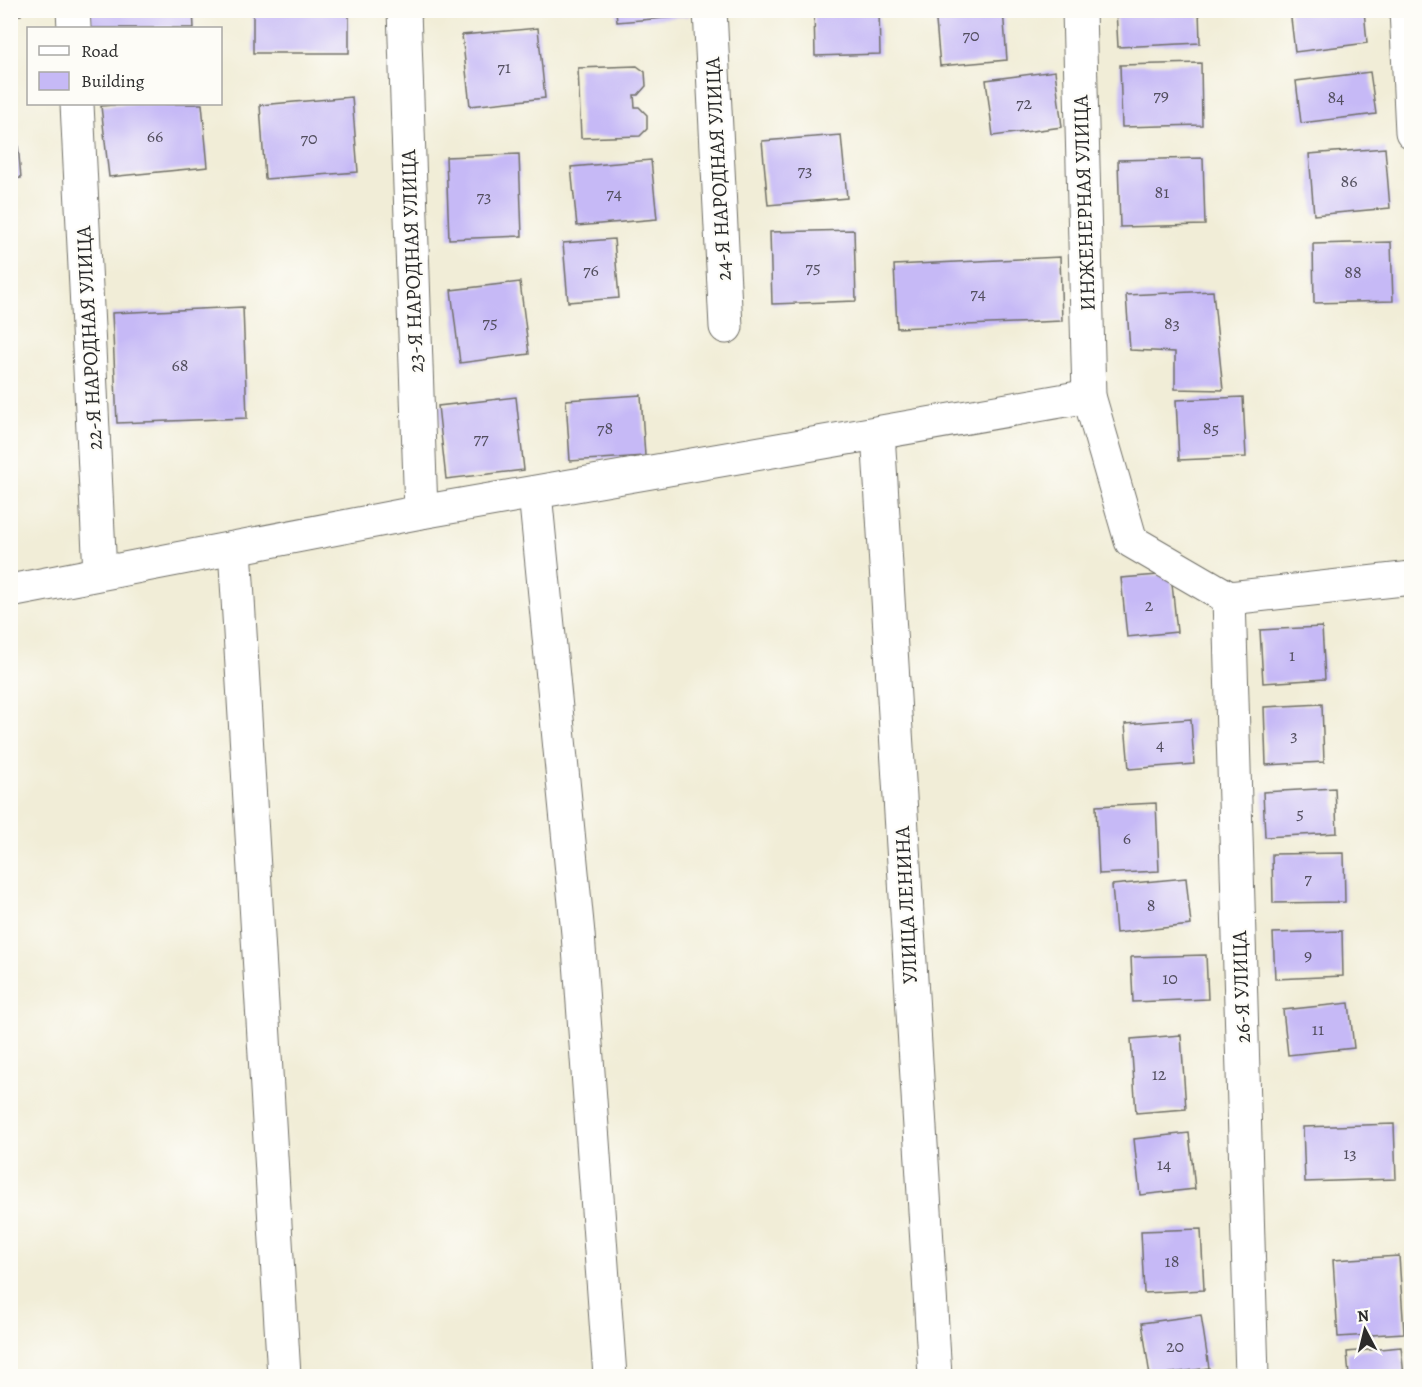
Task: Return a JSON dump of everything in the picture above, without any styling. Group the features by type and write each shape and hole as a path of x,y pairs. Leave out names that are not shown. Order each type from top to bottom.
{"street":[{"path":"73,10 74,27"},
{"name":"23-Я НАРОДНАЯ УЛИЦА","path":"404,10 420,512"},
{"name":"24-Я НАРОДНАЯ УЛИЦА","path":"711,10 726,327"},
{"name":"ИНЖЕНЕРНАЯ УЛИЦА","path":"1079,10 1089,396 1131,541 1229,598"},
{"path":"1406,10 1412,132"},
{"name":"22-Я НАРОДНАЯ УЛИЦА","path":"77,105 100,573"},
{"path":"10,591 420,512 1089,396"},
{"name":"УЛИЦА ЛЕНИНА","path":"878,432 934,1377"},
{"path":"535,492 578,934 610,1377"},
{"path":"235,548 284,1377"},
{"path":"1229,598 1412,578"},
{"name":"26-Я УЛИЦА","path":"1229,598 1252,1377"}],"building":[{"path":"10,10 21,10 21,15 10,15"},
{"path":"89,10 193,10 194,27 90,27"},
{"path":"253,10 349,10 349,53 253,53"},
{"path":"616,10 689,10 689,16 617,22"},
{"path":"814,10 879,10 880,54 815,56"},
{"path":"935,10 1003,10 1007,60 940,66"},
{"path":"1116,10 1199,10 1200,43 1118,47"},
{"path":"1290,10 1364,10 1367,43 1295,52"},
{"path":"538,28 545,98 470,106 462,35"},
{"path":"1201,63 1202,125 1122,127 1120,65"},
{"path":"637,66 645,72 646,86 638,95 634,95 635,107 639,107 647,115 647,129 640,136 581,138 578,68"},
{"path":"1055,71 1062,127 993,136 986,80"},
{"path":"1370,72 1376,114 1301,123 1296,81"},
{"path":"352,97 358,172 265,179 260,105"},
{"path":"202,105 208,167 109,177 101,106"},
{"path":"10,111 15,111 21,178 10,179"},
{"path":"841,135 847,198 768,205 762,141"},
{"path":"1385,148 1390,208 1314,215 1309,154"},
{"path":"519,154 522,236 449,239 446,157"},
{"path":"1203,158 1205,225 1120,227 1118,160"},
{"path":"651,160 657,219 577,226 571,167"},
{"path":"854,230 856,301 772,304 770,232"},
{"path":"614,239 619,298 568,302 563,243"},
{"path":"1391,242 1393,301 1314,303 1313,244"},
{"path":"1060,257 1062,321 897,328 894,265"},
{"path":"520,282 529,354 460,363 451,290"},
{"path":"1213,291 1223,390 1175,389 1175,352 1130,350 1126,295"},
{"path":"243,307 247,418 117,423 112,313"},
{"path":"641,395 645,456 570,461 566,400"},
{"path":"516,397 524,470 446,479 438,406"},
{"path":"1243,397 1246,457 1179,460 1176,400"},
{"path":"1171,574 1177,632 1127,637 1121,578"},
{"path":"1322,627 1325,679 1263,683 1260,630"},
{"path":"1322,704 1324,762 1266,765 1264,707"},
{"path":"1191,719 1194,764 1129,769 1125,724"},
{"path":"1335,788 1337,833 1265,837 1263,792"},
{"path":"1156,803 1159,871 1099,874 1096,806"},
{"path":"1344,853 1345,902 1273,903 1272,854"},
{"path":"1186,878 1191,925 1116,933 1112,885"},
{"path":"1342,931 1343,976 1275,979 1273,933"},
{"path":"1206,955 1208,999 1133,1002 1131,957"},
{"path":"1349,1003 1354,1048 1288,1055 1283,1010"},
{"path":"1181,1035 1186,1109 1136,1113 1131,1039"},
{"path":"1394,1124 1396,1179 1305,1182 1303,1127"},
{"path":"1189,1133 1195,1189 1140,1195 1134,1139"},
{"path":"1201,1229 1204,1290 1144,1293 1141,1231"},
{"path":"1399,1256 1404,1333 1338,1337 1333,1260"},
{"path":"1201,1315 1209,1368 1150,1376 1142,1323"},
{"path":"1401,1347 1404,1376 1349,1376 1347,1352"}]}
